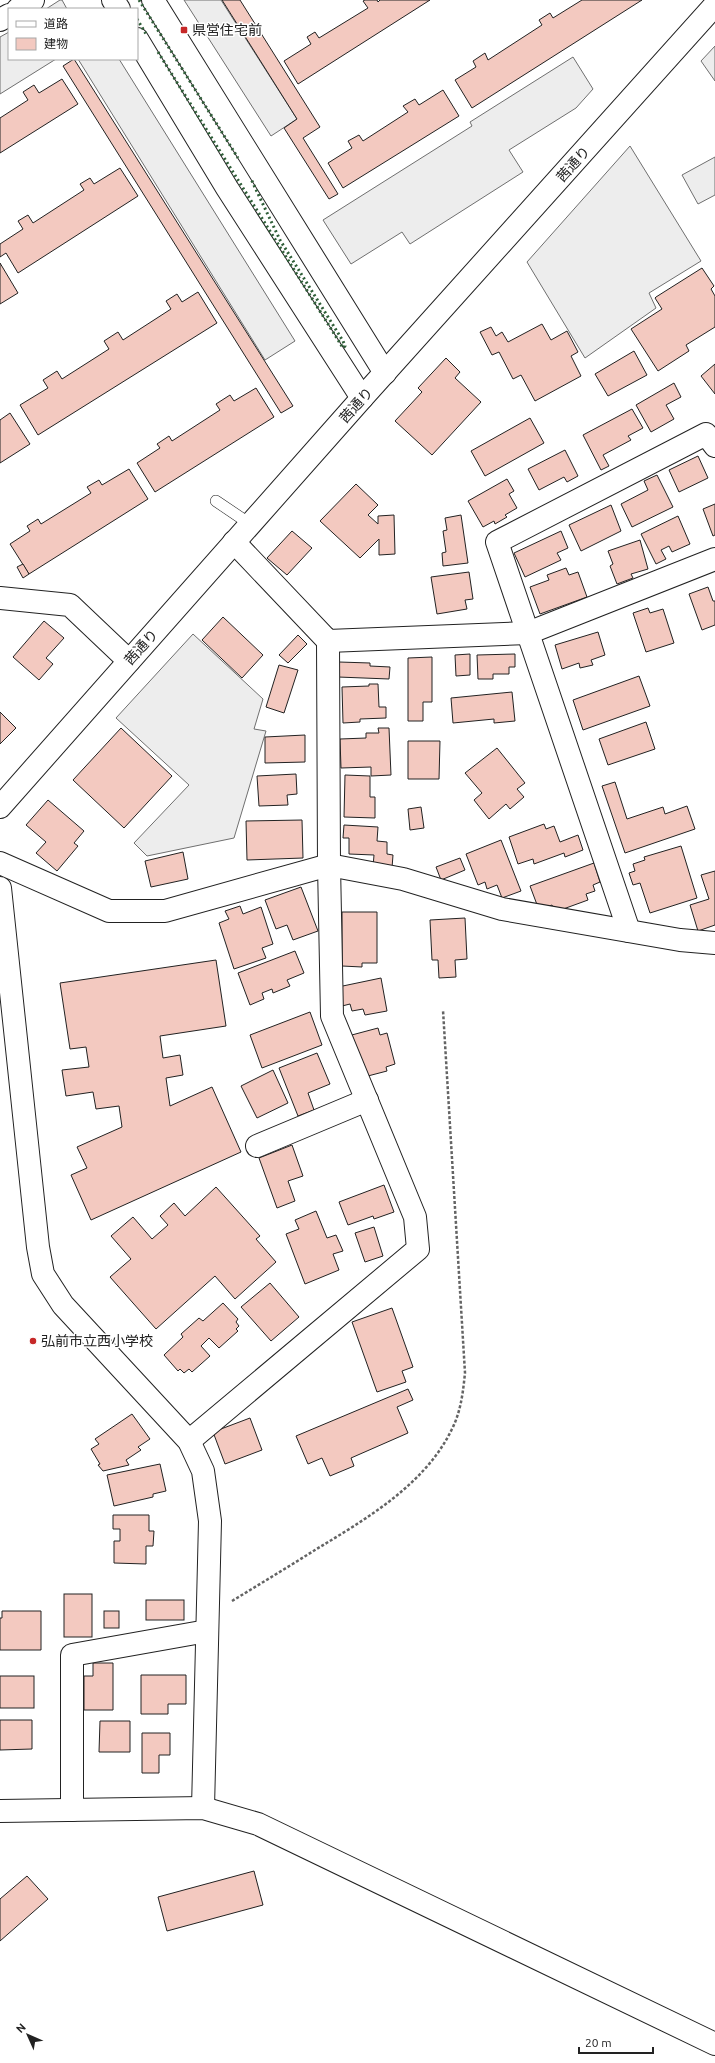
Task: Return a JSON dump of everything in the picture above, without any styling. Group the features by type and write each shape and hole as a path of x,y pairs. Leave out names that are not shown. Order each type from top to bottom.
{"street":[{"path":"20,8 33,0"},
{"path":"153,0 385,372"},
{"name":"茜通り","path":"0,807 385,372 715,5"},
{"path":"138,41 227,188 362,398"},
{"path":"629,931 497,542 706,434 715,446"},
{"path":"189,1441 418,1249 415,1217 332,1016 329,865 328,641 234,542"},
{"path":"328,641 528,633 715,559"},
{"path":"0,598 70,605 129,661"},
{"path":"0,863 109,911 165,911 329,865 403,879 502,909 680,940 715,943"},
{"path":"0,888 38,1247 43,1274 62,1305 189,1441 203,1471 210,1522 203,1808"},
{"path":"257,1146 367,1100"},
{"path":"72,1810 72,1656 208,1623"},
{"path":"0,1811 203,1808 258,1824 715,2044"}],"lane":[{"path":"216,501 250,524"}],"path":[{"path":"208,1623 361,1523 384,1506 422,1470 439,1451 452,1429 461,1406 465,1373 443,1010"}],"shaded area":[{"path":"62,0 66,8 48,8"},
{"path":"184,0 221,0 297,119 271,136"},
{"path":"8,33 8,60 54,60 0,94 0,37"},
{"path":"715,46 715,81 701,61"},
{"path":"573,57 593,89 576,108 509,150 523,172 410,244 402,232 351,264 323,220 472,126 470,122"},
{"path":"79,60 120,60 295,341 265,360"},
{"path":"630,146 701,261 649,293 656,308 585,358 527,262"},
{"path":"715,157 715,195 698,204 682,175"},
{"path":"193,634 263,699 254,729 266,731 234,838 147,856 134,843 189,785 116,718"}],"building":[{"path":"222,0 240,0 320,127 303,138 338,194 329,199 284,128 297,119"},
{"path":"377,0 378,2 380,0 430,0 298,84 284,61 311,44 307,37 315,32 319,38 368,8 363,1"},
{"path":"582,0 642,0 472,108 455,80 476,67 473,61 485,53 488,60 542,25 539,20 550,13 553,18"},
{"path":"75,60 293,406 281,413 63,66"},
{"path":"62,79 78,104 0,153 0,118 28,100 23,92 34,85 39,93"},
{"path":"443,90 459,116 343,188 328,163 352,148 348,141 359,135 363,141 408,112 403,106 415,99 419,105"},
{"path":"120,168 138,196 18,273 6,253 0,257 0,244 23,229 18,221 28,215 33,223 84,190 80,184 90,178 94,184"},
{"path":"0,263 18,293 0,304"},
{"path":"702,268 714,286 711,289 715,296 715,327 686,345 689,351 658,371 631,329 662,309 655,298 656,297"},
{"path":"198,292 217,323 38,435 20,405 48,388 43,380 57,371 62,379 109,349 104,341 118,332 123,340 171,309 166,301 177,294 182,302"},
{"path":"542,324 551,340 567,331 578,352 571,356 581,376 535,401 521,375 513,379 499,352 492,355 480,332 491,327 496,336 502,332 508,342"},
{"path":"634,351 647,375 608,396 595,374"},
{"path":"446,358 460,372 455,378 481,402 432,455 395,421 422,392 418,388"},
{"path":"715,364 715,394 701,376"},
{"path":"674,383 681,397 666,405 674,419 651,432 636,405"},
{"path":"256,388 274,417 155,492 137,463 160,448 157,444 169,436 172,441 220,410 216,404 230,395 234,401"},
{"path":"632,409 643,428 628,436 631,440 603,455 609,466 601,470 583,435"},
{"path":"10,413 30,444 0,463 0,420"},
{"path":"530,418 544,443 485,476 471,451"},
{"path":"565,450 578,476 567,482 564,477 539,490 528,469"},
{"path":"698,456 708,478 679,492 669,470"},
{"path":"129,469 148,499 29,574 10,544 30,531 27,526 38,519 41,524 91,493 87,487 99,480 102,485"},
{"path":"657,475 673,507 632,527 621,504 648,490 644,481"},
{"path":"507,479 514,491 509,494 517,508 505,515 507,517 495,524 494,521 483,527 468,501"},
{"path":"356,484 378,505 368,515 378,524 378,516 394,515 395,554 379,555 379,539 360,558 320,521"},
{"path":"715,504 715,535 713,536 703,509"},
{"path":"611,505 621,531 581,551 569,525"},
{"path":"461,515 468,563 443,566 442,553 446,552 443,531 447,530 445,518"},
{"path":"678,516 690,544 672,552 669,546 661,550 666,559 656,564 641,534"},
{"path":"292,531 312,548 287,575 267,558"},
{"path":"561,531 568,548 557,553 561,560 525,577 514,553"},
{"path":"640,540 648,569 631,574 633,578 617,584 610,566 613,564 608,551"},
{"path":"23,564 29,574 23,578 17,567"},
{"path":"566,568 569,575 578,572 587,597 540,614 530,587 549,580 547,575"},
{"path":"469,572 473,599 465,600 467,609 437,614 431,577"},
{"path":"708,587 713,601 715,601 715,625 702,630 689,594"},
{"path":"648,608 650,613 663,609 674,643 646,652 633,613"},
{"path":"223,617 263,655 242,678 202,640"},
{"path":"44,621 64,638 46,658 53,664 39,680 13,657"},
{"path":"598,632 605,655 591,660 593,665 580,668 579,663 562,669 555,645"},
{"path":"298,635 307,644 288,663 279,655"},
{"path":"470,654 470,675 456,676 455,655"},
{"path":"515,654 515,667 509,667 509,674 493,674 493,679 478,679 477,655"},
{"path":"432,657 432,702 423,702 423,721 408,721 408,658"},
{"path":"339,662 370,663 370,666 390,667 389,679 338,677"},
{"path":"279,665 298,670 284,713 266,707"},
{"path":"639,676 650,706 583,730 573,700"},
{"path":"369,684 378,684 379,707 386,707 386,718 360,719 360,722 343,723 342,687 369,686"},
{"path":"512,692 515,721 494,723 494,719 453,723 451,698"},
{"path":"0,712 16,728 0,744"},
{"path":"646,722 655,749 608,765 599,739"},
{"path":"121,728 172,776 124,828 73,780"},
{"path":"378,728 389,728 391,775 371,776 371,767 341,768 340,739 366,738 366,733 379,733"},
{"path":"305,735 305,762 265,763 265,737"},
{"path":"408,741 440,741 439,779 408,779"},
{"path":"497,748 525,783 517,789 524,797 510,809 506,804 489,819 474,800 482,793 465,773"},
{"path":"296,774 297,794 287,795 288,805 259,806 257,776"},
{"path":"345,775 370,776 370,797 375,797 375,818 344,817"},
{"path":"615,782 627,819 663,807 665,814 687,806 695,829 625,853 602,786"},
{"path":"48,800 84,831 74,843 78,846 57,871 36,853 46,842 26,825"},
{"path":"421,807 424,828 410,830 408,809"},
{"path":"302,820 303,858 247,860 246,821"},
{"path":"544,824 546,829 554,826 560,842 578,835 583,850 565,857 564,853 534,864 533,859 518,864 509,837"},
{"path":"344,825 378,827 377,841 387,842 387,854 393,855 392,868 373,867 374,855 349,854 349,838 343,838"},
{"path":"501,840 521,891 502,898 497,885 487,889 485,882 478,885 466,854"},
{"path":"681,846 697,898 650,913 640,883 633,885 629,873 635,871 633,864 645,860 644,857"},
{"path":"183,852 188,879 151,887 145,861"},
{"path":"460,858 465,870 441,880 436,867"},
{"path":"594,863 600,882 593,885 595,891 586,894 588,900 555,912 552,905 539,910 530,886"},
{"path":"715,871 715,925 698,931 690,905 709,899 701,875"},
{"path":"301,887 318,931 293,940 287,925 276,929 265,900"},
{"path":"240,906 243,914 261,907 273,944 262,948 266,958 234,969 219,923 229,919 225,911"},
{"path":"342,912 377,912 377,963 362,963 362,967 342,966"},
{"path":"465,918 467,959 455,960 456,977 439,978 438,960 432,960 430,920"},
{"path":"295,951 304,973 287,980 290,986 273,993 272,989 262,993 264,999 250,1005 238,973"},
{"path":"216,960 226,1026 160,1036 163,1058 180,1055 183,1075 166,1078 170,1106 212,1087 241,1152 91,1220 71,1175 87,1168 77,1147 122,1127 119,1106 96,1109 93,1092 66,1096 62,1070 89,1067 86,1047 70,1049 60,983"},
{"path":"381,978 387,1011 365,1015 363,1009 352,1011 350,1004 342,1006 338,987"},
{"path":"310,1012 322,1045 262,1068 250,1035"},
{"path":"378,1028 380,1035 387,1033 395,1064 386,1067 387,1071 364,1077 348,1036"},
{"path":"317,1053 330,1084 308,1093 314,1110 298,1116 279,1068"},
{"path":"273,1070 288,1103 257,1118 241,1086"},
{"path":"292,1145 303,1176 288,1181 295,1201 277,1208 259,1158"},
{"path":"384,1185 394,1212 374,1219 373,1216 348,1225 339,1202"},
{"path":"216,1187 260,1236 256,1239 276,1262 235,1299 215,1276 156,1329 110,1277 131,1259 111,1236 133,1217 152,1239 168,1225 160,1216 174,1203 185,1216"},
{"path":"316,1211 327,1238 336,1235 343,1251 333,1254 339,1270 305,1284 286,1234 299,1229 295,1220"},
{"path":"374,1227 383,1256 365,1262 355,1233"},
{"path":"270,1283 299,1317 271,1341 241,1307"},
{"path":"223,1303 238,1319 236,1322 239,1326 236,1329 238,1331 219,1348 209,1338 201,1346 210,1356 192,1372 189,1369 184,1373 180,1369 178,1371 164,1355 183,1337 181,1334 199,1318 203,1321"},
{"path":"392,1308 413,1367 402,1371 406,1382 377,1392 352,1322"},
{"path":"408,1389 413,1400 397,1407 408,1433 351,1458 354,1466 330,1476 322,1458 308,1464 296,1436"},
{"path":"132,1414 150,1439 138,1447 141,1450 126,1460 129,1465 103,1471 98,1465 100,1464 91,1449 99,1444 95,1439"},
{"path":"250,1418 262,1450 225,1464 213,1432"},
{"path":"160,1464 166,1491 153,1494 153,1497 114,1506 107,1475"},
{"path":"113,1515 149,1515 149,1531 154,1531 153,1546 146,1546 146,1564 114,1563 114,1541 120,1541 120,1529 113,1529"},
{"path":"64,1594 92,1594 92,1637 64,1637"},
{"path":"146,1600 184,1600 184,1620 146,1620"},
{"path":"2,1611 41,1611 41,1650 0,1650 0,1618 2,1618"},
{"path":"104,1611 119,1611 119,1628 104,1628"},
{"path":"93,1663 113,1663 113,1710 84,1710 84,1676 93,1676"},
{"path":"141,1675 186,1675 186,1704 168,1704 168,1714 141,1714"},
{"path":"0,1676 34,1676 34,1708 0,1708"},
{"path":"0,1720 32,1720 32,1749 0,1750"},
{"path":"100,1721 130,1721 130,1752 99,1752"},
{"path":"142,1733 170,1733 170,1755 159,1755 159,1773 142,1773"},
{"path":"254,1871 263,1905 167,1931 158,1897"},
{"path":"27,1876 48,1899 0,1941 0,1899"}],"hedge":[{"path":"139,0 238,158"},
{"path":"138,21 146,34"},
{"path":"158,52 343,348 345,346 343,341 280,240 251,179"}],"place":[{"name":"県営住宅前","path":"184,30"},
{"name":"弘前市立西小学校","path":"33,1341"}]}
